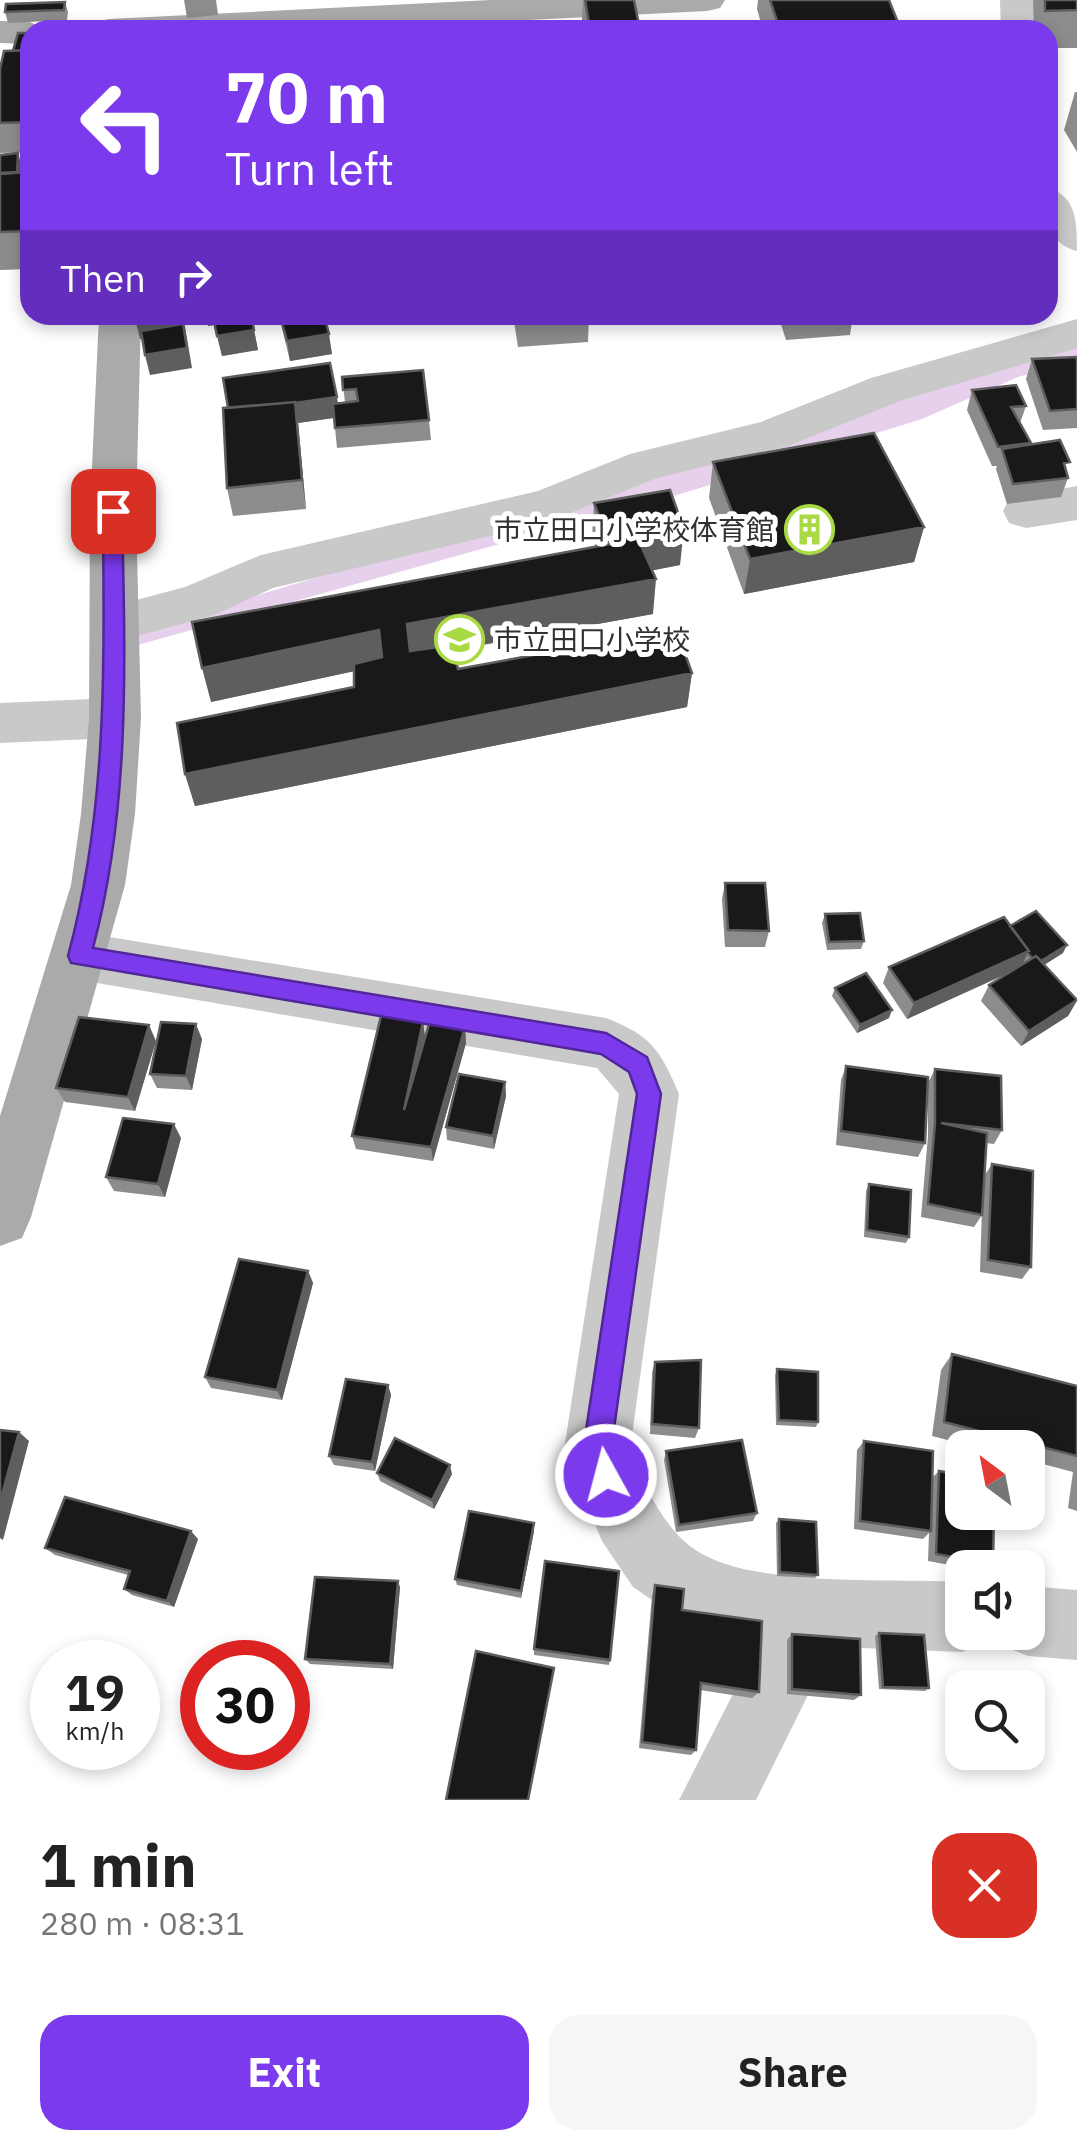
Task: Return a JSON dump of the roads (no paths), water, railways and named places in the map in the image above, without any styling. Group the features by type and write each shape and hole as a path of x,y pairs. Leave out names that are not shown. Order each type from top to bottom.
{"main road":[{"path":"317,20 707,0"},
{"path":"0,1217 98,885 116,718 113,511 120,325"}],"street":[{"path":"1058,213 1077,238"},
{"path":"116,623 196,602 262,573 548,505 646,465 772,435 887,389 1077,333"},
{"path":"1026,511 1077,503"},
{"path":"0,723 116,718"},
{"path":"79,956 606,1044 638,1064 649,1094 597,1450 615,1500 670,1574 710,1593 777,1607 945,1616"},
{"path":"716,1800 774,1692 777,1607"},
{"path":"1045,1623 1077,1626"}],"waterway":[{"path":"600,504 718,471"}],"place":[{"name":"市立田口小学校体育館","path":"809,530"},
{"name":"市立田口小学校","path":"459,640"}]}
